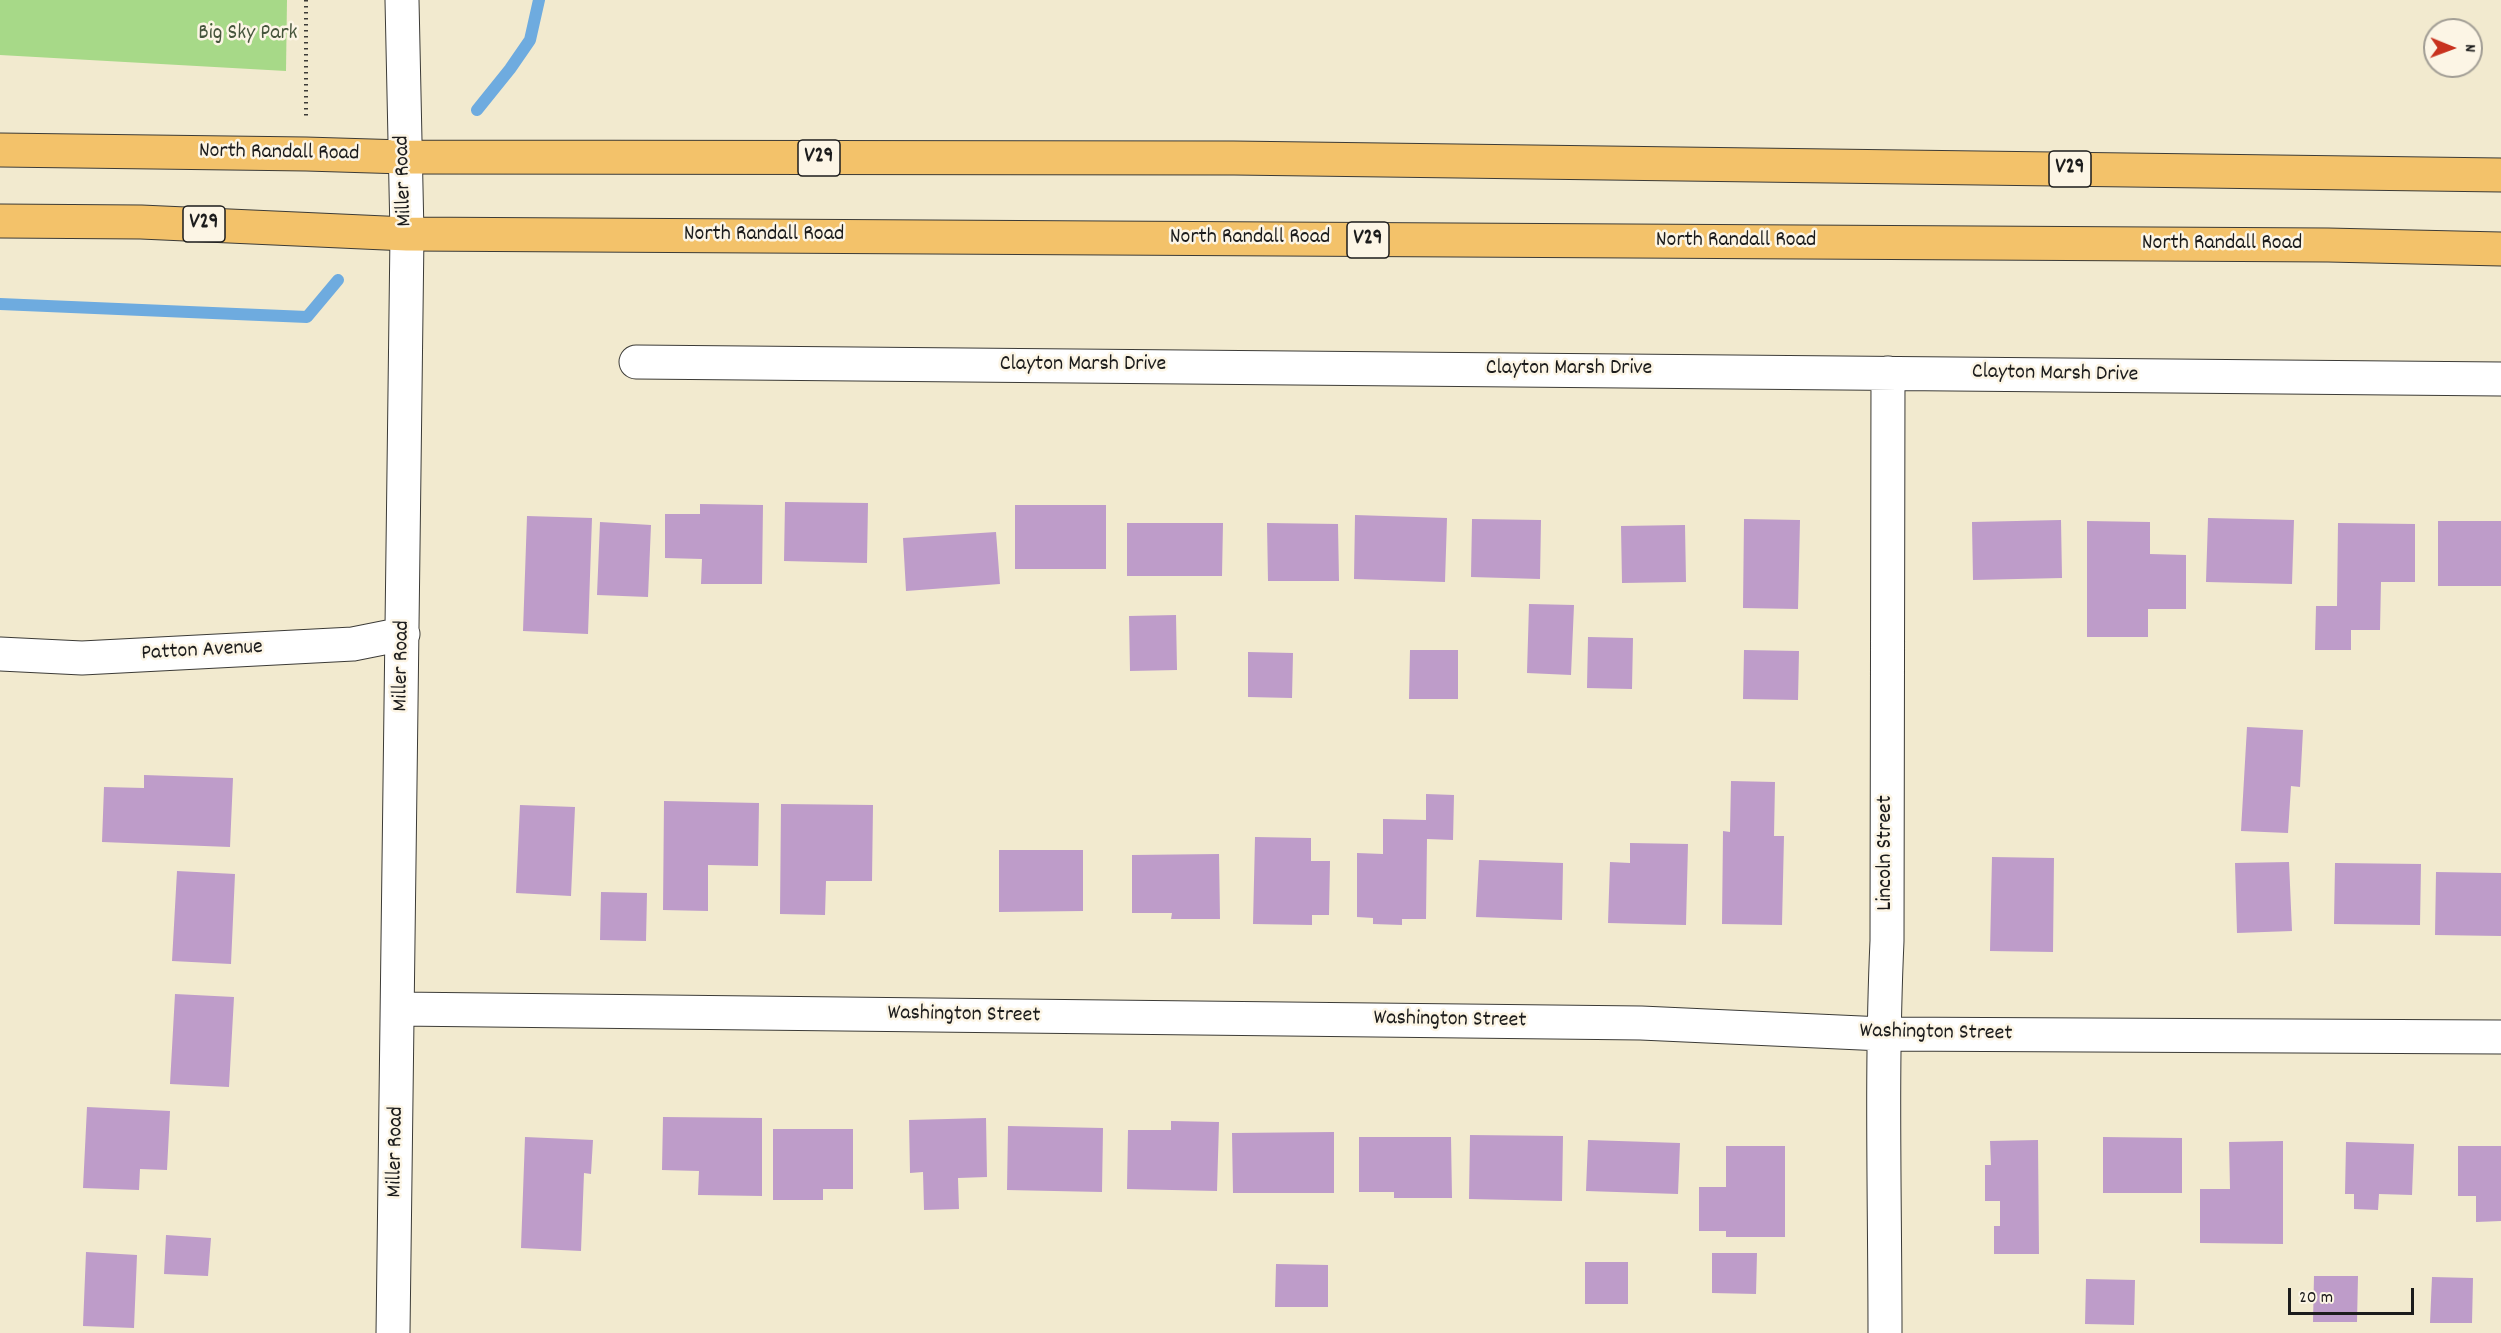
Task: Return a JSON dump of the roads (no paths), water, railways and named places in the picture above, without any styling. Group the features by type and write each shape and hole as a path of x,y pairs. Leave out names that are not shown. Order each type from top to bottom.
{"main road":[{"name":"North Randall Road","path":"0,150 306,154 404,158 1234,158 2501,175"},
{"name":"North Randall Road","path":"0,221 141,222 407,234 2316,245 2501,249"}],"street":[{"name":"Miller Road","path":"393,1333 399,1009 407,234 402,0"},
{"name":"Clayton Marsh Drive","path":"636,362 2501,379"},
{"name":"Lincoln Street","path":"1885,1333 1886,1186 1883,1034 1887,930 1888,373"},
{"name":"Patton Avenue","path":"0,654 82,658 353,644 403,634"},
{"name":"Washington Street","path":"399,1009 1641,1023 1883,1034 2501,1037"}],"waterway":[{"path":"477,110 530,40 539,0"},
{"path":"0,304 307,317 338,280"}],"park label":[{"name":"Big Sky Park","path":"248,35"}]}
